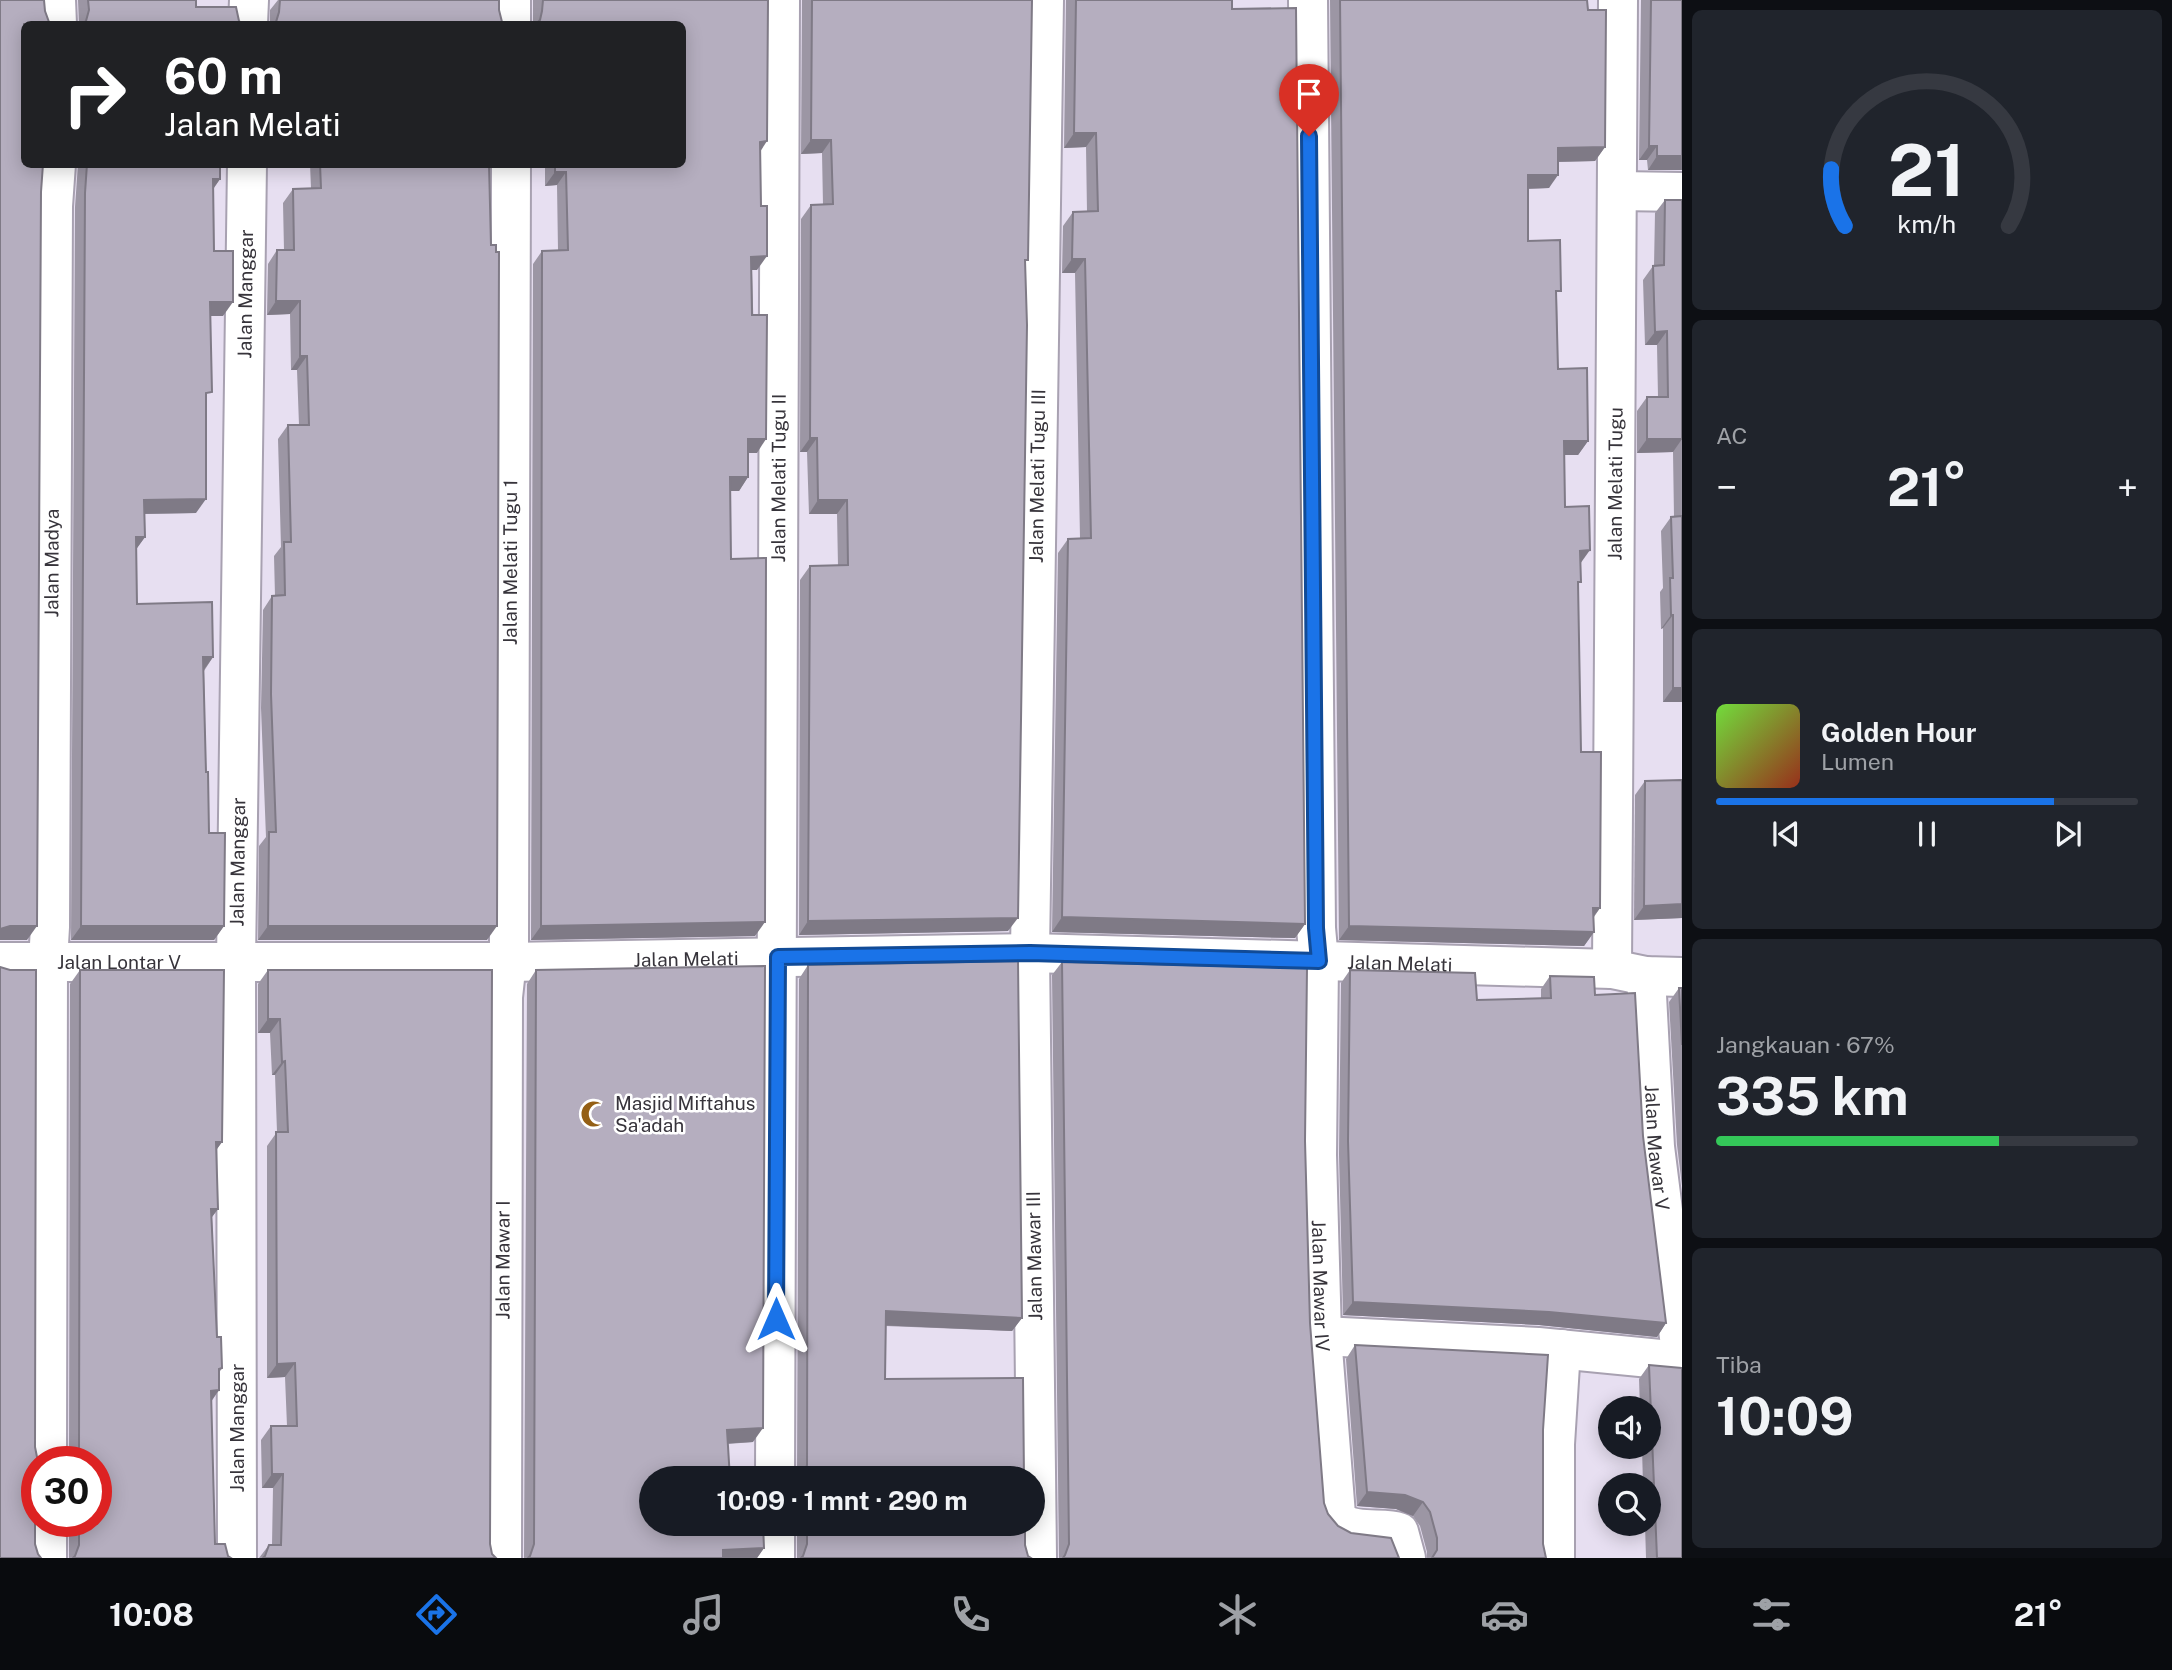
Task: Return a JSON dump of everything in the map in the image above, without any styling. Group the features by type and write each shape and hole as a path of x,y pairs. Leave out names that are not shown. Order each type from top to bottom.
{"street":[{"path":"56,0 57,21"},
{"path":"248,21 249,0"},
{"path":"511,21 512,0"},
{"name":"Jalan Melati Tugu II","path":"775,1466 780,0"},
{"name":"Jalan Melati Tugu III","path":"1030,953 1044,0"},
{"name":"Jalan Mawar IV","path":"1308,0 1316,928 1319,961 1317,1155 1322,1335 1336,1515 1339,1522 1348,1527 1390,1529 1399,1532 1406,1558"},
{"name":"Jalan Melati Tugu","path":"1618,0 1618,191 1647,974"},
{"name":"Jalan Madya","path":"47,1446 53,206 56,168"},
{"name":"Jalan Manggar","path":"237,1558 236,961 247,168"},
{"name":"Jalan Melati Tugu 1","path":"507,962 511,168"},
{"path":"1618,191 1682,192"},
{"name":"Jalan Melati","path":"236,961 507,962 1030,953 1647,974"},
{"name":"Jalan Mawar III","path":"1030,953 1037,1558"},
{"name":"Jalan Lontar V","path":"0,962 236,961"},
{"name":"Jalan Mawar I","path":"502,1558 503,997 507,962"},
{"name":"Jalan Mawar V","path":"1322,1335 1561,1349 1681,1361 1655,1146 1647,974"},
{"path":"1555,1558 1555,1444 1561,1349"},
{"path":"775,1536 775,1558"},
{"path":"47,1537 47,1558"}],"building":[{"path":"0,0 44,0 49,21 21,21 21,168 43,168 37,926 10,926 0,929"},
{"path":"88,0 196,0 196,7 236,7 239,21 86,21"},
{"path":"280,0 499,0 502,21 276,21"},
{"path":"543,0 768,0 767,141 760,142 761,206 767,206 767,256 751,257 752,315 767,315 766,439 748,439 748,477 730,477 731,559 766,558 765,922 541,926 542,251 568,250 566,172 555,172 555,168 686,168 686,21 539,21"},
{"path":"812,0 1032,0 1028,260 1025,260 1027,325 1018,918 808,921 810,566 848,565 847,500 818,500 817,438 810,438 811,205 833,204 831,140 811,140"},
{"path":"1076,0 1232,0 1232,9 1296,8 1305,924 1062,917 1068,539 1091,538 1085,259 1072,259 1073,212 1098,211 1096,133 1074,133"},
{"path":"1340,0 1587,0 1588,10 1606,10 1605,147 1558,148 1558,175 1528,175 1528,241 1560,240 1561,291 1556,291 1558,369 1587,368 1588,441 1564,441 1565,507 1589,506 1590,550 1580,551 1581,582 1578,582 1581,752 1601,752 1600,908 1593,908 1594,932 1349,926"},
{"path":"1651,0 1682,0 1682,156 1657,156 1657,146 1649,146"},
{"path":"87,168 220,168 220,179 213,179 214,251 233,251 233,302 210,302 212,392 206,393 206,499 144,500 145,537 136,537 137,604 212,602 213,657 203,657 206,772 209,833 225,833 224,926 81,926"},
{"path":"320,168 489,168 491,245 496,245 496,252 499,252 497,926 268,926 269,832 276,832 271,694 272,596 285,595 284,542 291,542 288,425 309,425 307,356 300,356 300,301 276,301 277,250 294,250 293,189 321,188"},
{"path":"1665,200 1682,200 1682,439 1647,439 1647,397 1668,397 1667,331 1655,332 1653,266 1664,265"},
{"path":"1682,516 1682,688 1673,688 1671,517"},
{"path":"1682,780 1682,904 1644,906 1645,781"},
{"path":"1018,961 1022,1318 886,1311 885,1379 1023,1378 1024,1466 807,1466 808,965"},
{"path":"1062,962 1307,968 1305,1141 1310,1323 1324,1503 1328,1514 1338,1526 1351,1533 1391,1538 1399,1558 1063,1558 1069,1544"},
{"path":"765,966 763,1428 727,1430 729,1466 639,1466 639,1536 764,1536 764,1548 723,1550 723,1558 528,1558 534,1544 536,970"},
{"path":"0,967 10,970 36,970 35,1446 21,1446 21,1537 35,1537 41,1558 0,1558"},
{"path":"80,970 224,970 222,1142 216,1142 218,1209 211,1209 217,1337 221,1337 222,1368 219,1369 219,1390 211,1391 215,1544 225,1544 231,1558 73,1558 79,1545 79,1537 112,1537 112,1446 79,1446"},
{"path":"268,970 492,970 490,1544 492,1554 496,1558 263,1558 269,1545 281,1545 283,1474 272,1474 271,1426 297,1426 295,1363 277,1364 276,1132 288,1132 280,1019 268,1019"},
{"path":"1350,970 1475,973 1477,1000 1551,998 1550,976 1594,977 1595,995 1635,993 1643,1136 1666,1323 1549,1312 1353,1302 1348,1141"},
{"path":"1679,988 1682,988 1682,1045"},
{"path":"1355,1345 1548,1355 1543,1430 1543,1544 1546,1558 1432,1558 1437,1550 1437,1538 1430,1512 1423,1502 1405,1495 1367,1492"},
{"path":"1649,1365 1682,1368 1682,1558 1657,1558 1656,1536 1661,1536 1661,1473 1653,1473 1653,1459 1661,1459 1661,1396 1650,1396"},
{"path":"807,1536 1025,1536 1028,1556 1031,1558 801,1558 807,1544"}],"place":[{"name":"Masjid Miftahus Sa'adah","path":"594,1114"}],"route":[{"path":"776,1319 778,957 1030,953 1319,961 1316,928 1309,136"}]}
